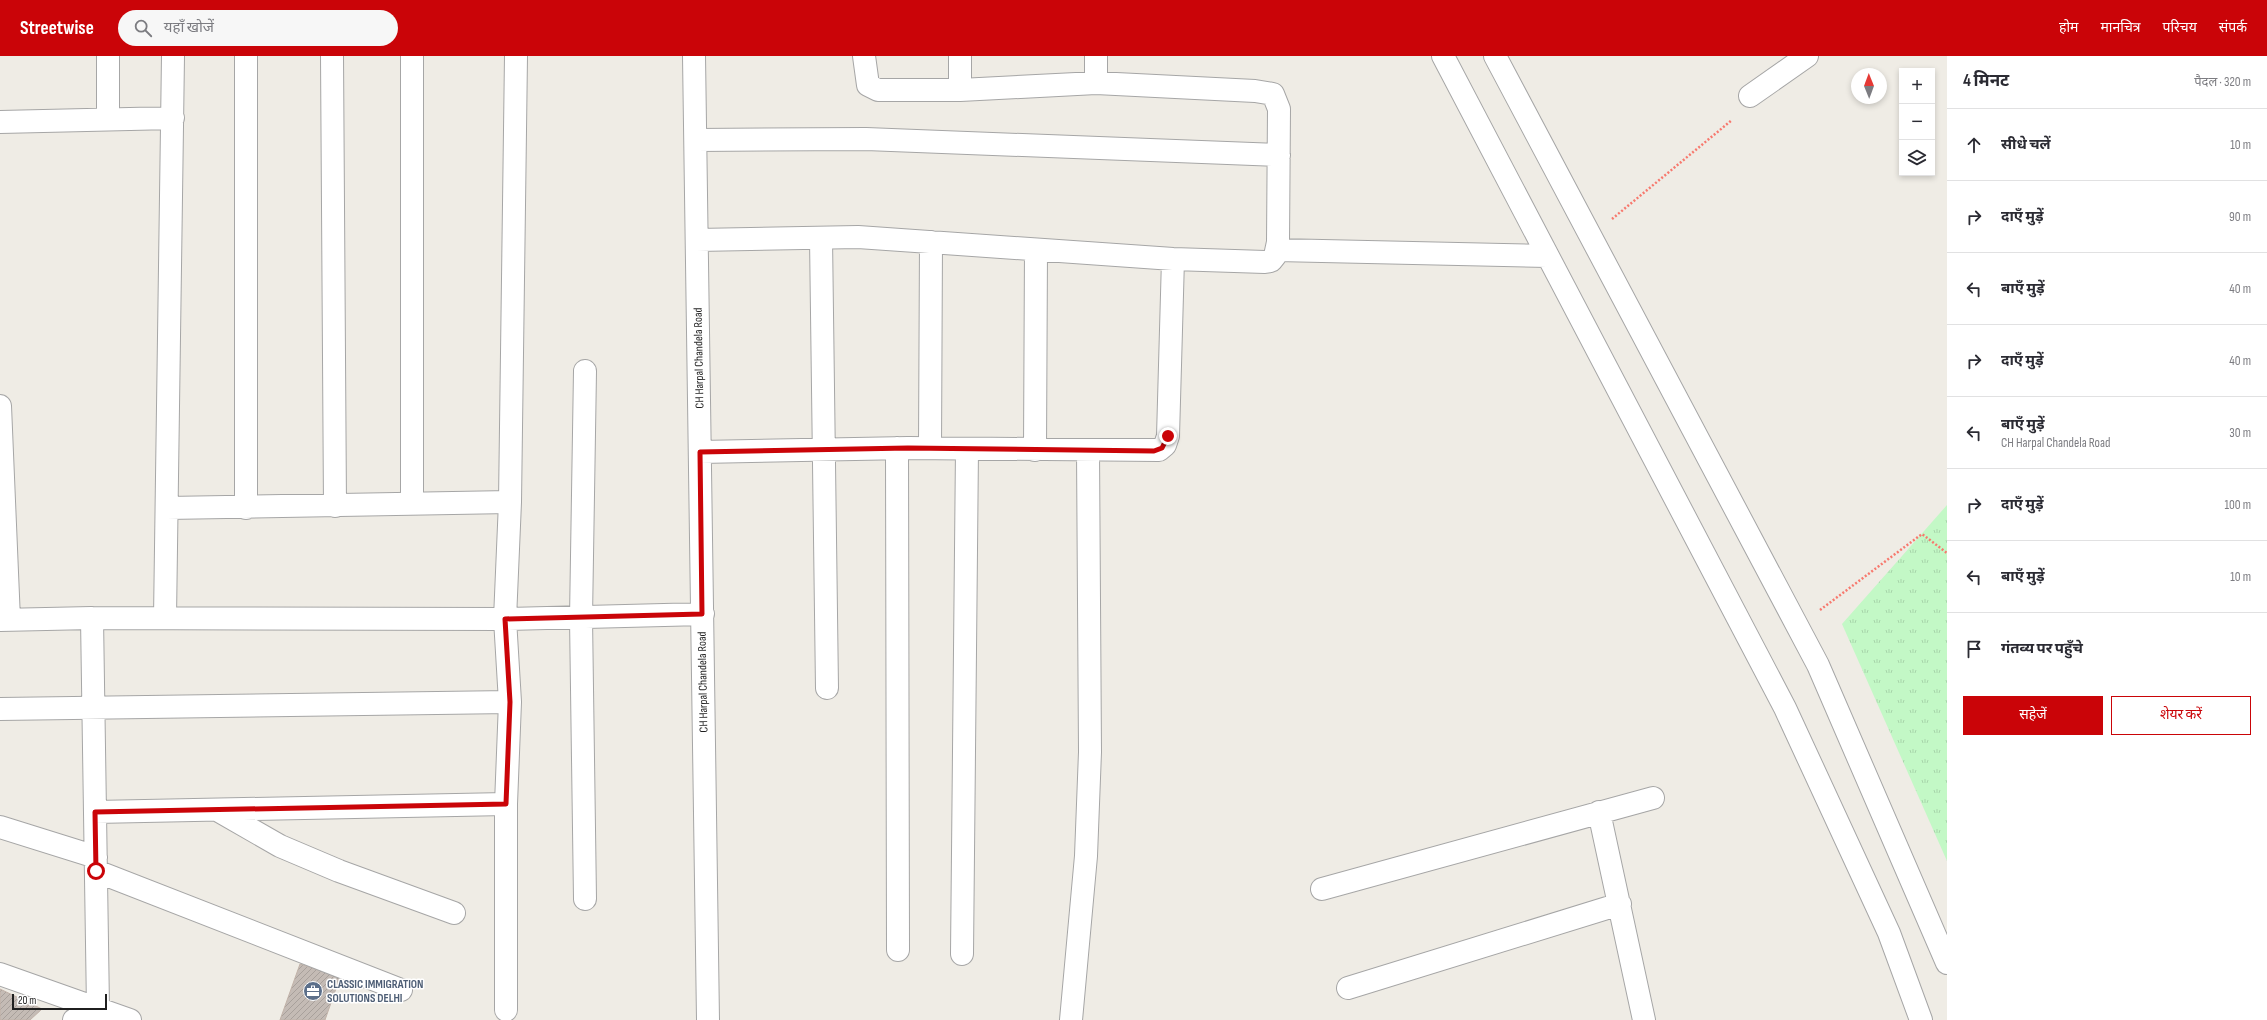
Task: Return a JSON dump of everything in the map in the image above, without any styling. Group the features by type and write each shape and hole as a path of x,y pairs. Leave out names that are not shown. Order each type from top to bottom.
{"street":[{"path":"108,56 108,118"},
{"path":"165,618 173,56"},
{"path":"246,56 246,508"},
{"path":"332,56 335,506"},
{"path":"412,56 412,503"},
{"path":"506,1010 506,804 510,702 505,619 510,502 516,56"},
{"name":"CH Harpal Chandela Road","path":"694,56 708,1020"},
{"path":"697,240 858,237 1173,259 1265,262 1271,261 1277,250 1279,109 1273,94 1255,91 1096,83 960,90 878,90 868,85 864,56"},
{"path":"960,56 960,90"},
{"path":"1096,56 1096,83"},
{"path":"1443,56 1785,708 1889,933 1921,1020"},
{"path":"1495,56 1818,665 1947,963"},
{"path":"1750,96 1806,56"},
{"path":"0,122 108,118 173,118"},
{"path":"696,140 860,139 1279,155"},
{"path":"821,238 827,688"},
{"path":"930,448 931,242"},
{"path":"1034,450 1036,250"},
{"path":"1277,250 1547,256"},
{"path":"700,452 897,448 1154,451 1162,448 1165,445 1168,436 1173,259"},
{"path":"585,372 581,618 585,899"},
{"path":"0,406 4,620 92,618 505,619 702,614"},
{"path":"897,448 898,950"},
{"path":"962,954 967,449"},
{"path":"1071,1020 1086,856 1090,752 1088,451"},
{"path":"167,508 246,508 412,503 510,502"},
{"path":"92,618 98,1008"},
{"path":"0,709 510,702"},
{"path":"1322,889 1653,798"},
{"path":"95,812 219,811 506,804"},
{"path":"219,811 280,846 339,871 454,913"},
{"path":"1599,812 1644,1020"},
{"path":"0,827 96,864 401,990"},
{"path":"1348,988 1620,904"},
{"path":"0,974 130,1020"},
{"path":"74,1020 98,1008"}],"path":[{"path":"1591,236 1732,120"},
{"path":"1798,627 1922,534 1947,553"}],"green space":[{"path":"1947,505 1947,861 1842,624"}],"building":[{"name":"CLASSIC IMMIGRATION SOLUTIONS DELHI","path":"300,964 340,977 325,1020 280,1020"},
{"path":"0,989 42,1009 30,1020 0,1020"}],"place":[{"name":"CLASSIC IMMIGRATION SOLUTIONS DELHI","path":"313,991"}],"route":[{"path":"96,871 95,812 219,811 506,804 510,702 505,619 702,614 700,452 908,448 1154,451 1159,450 1165,445 1168,436"}]}
